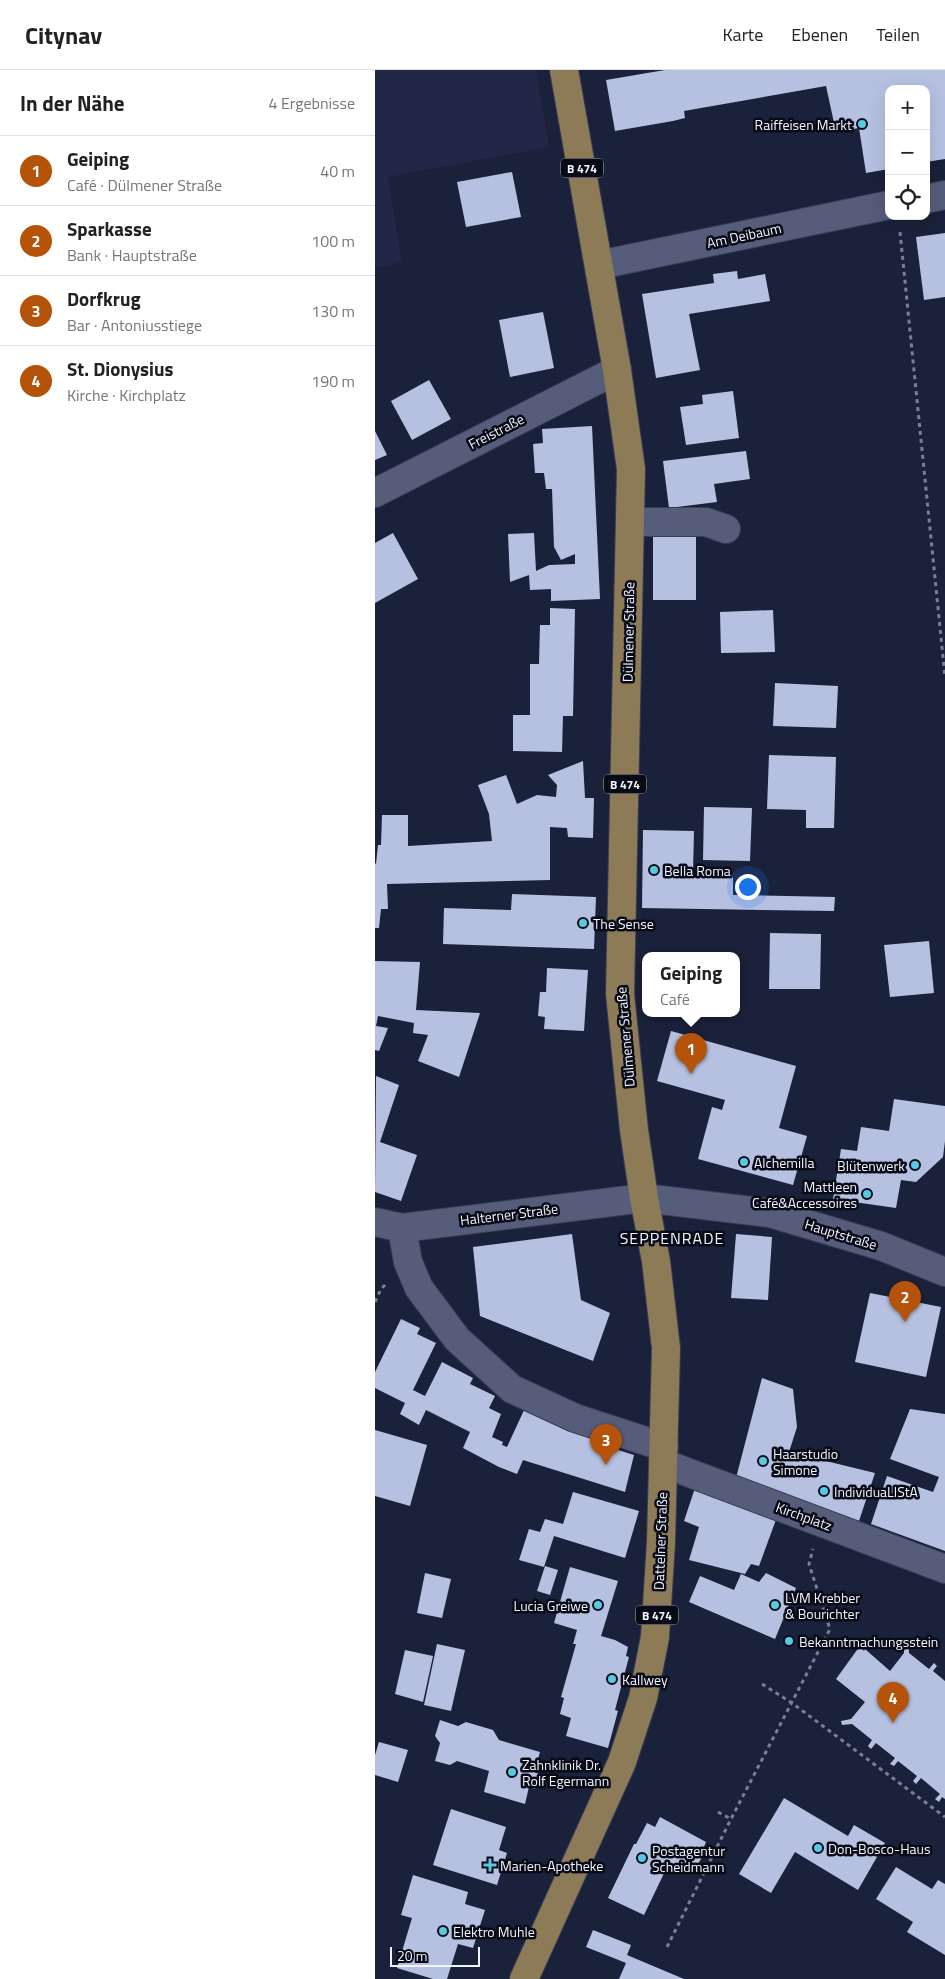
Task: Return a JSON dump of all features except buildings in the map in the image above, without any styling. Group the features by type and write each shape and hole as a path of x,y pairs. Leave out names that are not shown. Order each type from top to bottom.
{"main road":[{"name":"Dülmener Straße","path":"564,70 617,370 631,469 620,994 643,1198"},
{"name":"Dattelner Straße","path":"524,1979 622,1762 643,1698 655,1637 666,1348 656,1261 643,1198"}],"street":[{"path":"930,197 945,195"},
{"name":"Am Deibaum","path":"599,265 885,217"},
{"name":"Freistraße","path":"375,493 617,370"},
{"path":"630,522 706,522 726,529"},
{"name":"Halterner Straße","path":"375,1222 402,1228 643,1198"},
{"name":"Hauptstraße","path":"643,1198 770,1213 881,1246 945,1272"},
{"name":"Kirchplatz","path":"402,1228 408,1262 419,1288 457,1339 512,1389 575,1418 822,1522 945,1569"}],"path":[{"path":"894,220 945,677"},
{"path":"667,1947 830,1629 809,1564 822,1522"},
{"path":"762,1684 792,1703 945,1817"},
{"path":"718,1812 731,1819"}],"shaded area":[{"path":"375,70 536,70 549,147 388,177 402,262 375,268"}],"place":[{"name":"Raiffeisen Markt","path":"862,124"},
{"name":"Bella Roma","path":"654,870"},
{"name":"The Sense","path":"583,923"},
{"name":"Geiping","path":"691,1074"},
{"name":"Alchemilla","path":"744,1162"},
{"name":"Blütenwerk","path":"915,1165"},
{"name":"Mattleen Café&Accessoires","path":"867,1194"},
{"name":"Sparkasse","path":"905,1322"},
{"name":"Haarstudio Simone","path":"763,1461"},
{"name":"Dorfkrug","path":"606,1465"},
{"name":"IndividuaLIStA","path":"824,1491"},
{"name":"Lucia Greiwe","path":"598,1605"},
{"name":"LVM Krebber & Bourichter","path":"775,1605"},
{"name":"Bekanntmachungsstein","path":"789,1641"},
{"name":"Kallwey","path":"612,1679"},
{"name":"St. Dionysius","path":"893,1723"},
{"name":"Zahnklinik Dr. Rolf Egermann","path":"512,1772"},
{"name":"Don-Bosco-Haus","path":"818,1848"},
{"name":"Postagentur Scheidmann","path":"642,1858"},
{"name":"Marien-Apotheke","path":"490,1865"},
{"name":"Elektro Muhle","path":"443,1931"}],"district":[{"name":"SEPPENRADE","path":"672,1238"}]}
